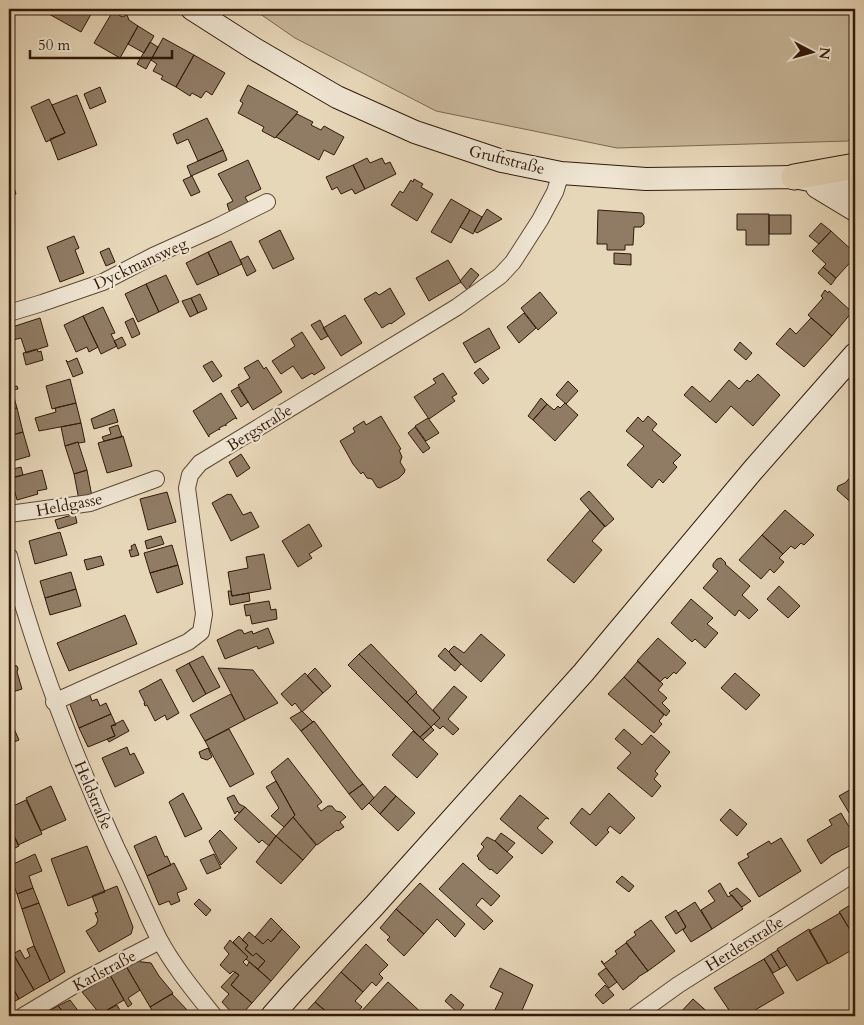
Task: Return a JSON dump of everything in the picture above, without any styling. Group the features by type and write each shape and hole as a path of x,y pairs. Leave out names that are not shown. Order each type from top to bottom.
{"main road":[{"path":"800,179 855,166"}],"street":[{"name":"Gruftstraße","path":"192,9 337,98 415,132 502,161 561,173 646,179 800,179 855,189"},
{"name":"Bergstraße","path":"54,702 188,642 201,632 204,614 187,488 190,475 200,463 457,307 500,276 513,262 540,220 555,192 561,173"},
{"path":"800,179 855,210"},
{"name":"Dyckmansweg","path":"9,313 42,304 103,282 267,202"},
{"path":"272,1016 374,906 584,672 760,461 854,355"},
{"name":"Heldgasse","path":"9,514 90,503 156,479"},
{"name":"Heldstraße","path":"9,556 19,595 54,702 102,816 160,941 192,989 214,1016"},
{"name":"Herderstraße","path":"635,1016 678,985 855,873"},
{"name":"Karlstraße","path":"22,1016 78,983 160,941"}],"shaded area":[{"path":"253,9 855,9 855,133 848,141 617,148 436,111 295,38"}],"building":[{"path":"40,9 94,9 81,32"},
{"path":"113,11 122,17 127,15 129,20 138,26 120,58 94,43"},
{"path":"138,26 154,36 144,53 128,44"},
{"path":"163,38 194,55 176,87 161,79 163,76 153,71 157,64 151,60"},
{"path":"150,42 158,47 146,69 137,64"},
{"path":"194,55 225,73 212,95 206,91 201,98 192,93 190,96 176,87"},
{"path":"248,85 298,112 275,138 262,131 264,127 238,113 243,103 240,101"},
{"path":"100,87 106,102 90,109 84,94"},
{"path":"77,95 97,145 58,160 50,139 65,133 52,105"},
{"path":"49,99 65,133 46,142 31,107"},
{"path":"297,114 313,122 311,125 321,130 324,126 344,137 334,155 324,150 319,160 276,137"},
{"path":"207,118 223,150 198,161 188,139 177,144 173,134"},
{"path":"223,150 227,160 191,176 187,166"},
{"path":"367,158 370,163 382,158 385,164 390,162 396,174 365,189 353,165"},
{"path":"248,160 261,189 245,197 249,204 230,213 227,204 233,201 218,174"},
{"path":"353,165 365,189 355,194 352,189 341,194 337,187 332,190 326,177"},
{"path":"9,172 16,194 9,196"},
{"path":"192,176 200,192 191,196 183,180"},
{"path":"414,179 423,184 421,187 433,194 417,221 391,205 400,191 403,193 411,180 413,182"},
{"path":"451,199 470,210 451,243 431,232"},
{"path":"487,209 502,219 477,233 474,231"},
{"path":"470,210 482,217 473,234 460,227"},
{"path":"598,210 642,213 644,224 641,227 634,227 633,245 625,245 625,250 607,250 607,244 597,244"},
{"path":"737,214 769,214 769,245 746,245 746,230 737,230"},
{"path":"769,215 791,215 791,234 769,234"},
{"path":"821,223 831,231 819,244 809,236"},
{"path":"280,230 294,259 273,269 259,241"},
{"path":"831,231 855,253 855,257 836,278 823,267 826,264 812,251"},
{"path":"74,236 79,248 75,250 84,273 60,282 47,247"},
{"path":"231,241 242,264 219,275 208,252"},
{"path":"109,248 115,262 106,266 100,252"},
{"path":"208,252 219,275 197,285 186,263"},
{"path":"614,253 631,254 631,265 614,264"},
{"path":"248,256 256,271 247,276 240,260"},
{"path":"448,260 461,282 429,301 416,278"},
{"path":"823,267 836,278 831,285 818,273"},
{"path":"471,268 479,275 468,291 460,281"},
{"path":"166,275 179,302 159,312 146,284"},
{"path":"146,284 159,312 138,322 125,294"},
{"path":"390,288 405,314 382,328 364,299 376,292 379,295"},
{"path":"825,290 828,293 829,291 852,312 832,336 808,315 823,298 821,296"},
{"path":"540,292 557,313 538,330 521,308"},
{"path":"200,294 207,309 198,313 191,298"},
{"path":"191,298 198,313 190,317 182,301"},
{"path":"103,307 115,333 111,334 117,346 101,354 83,316"},
{"path":"524,313 536,328 519,343 507,327"},
{"path":"345,315 362,343 341,356 323,328"},
{"path":"83,316 98,347 89,352 87,347 76,352 64,325"},
{"path":"40,318 48,346 26,353 21,338 9,341 9,328"},
{"path":"133,318 140,334 132,338 125,322"},
{"path":"811,318 832,336 804,367 776,344 790,328 796,334"},
{"path":"320,320 328,336 321,340 311,325"},
{"path":"489,328 500,348 475,363 463,343"},
{"path":"302,332 325,368 314,375 312,373 302,379 293,366 281,374 272,361 295,346 291,339"},
{"path":"122,337 126,345 118,349 114,341"},
{"path":"740,342 752,353 746,360 734,350"},
{"path":"37,349 38,352 41,351 43,360 26,365 23,353"},
{"path":"77,358 83,373 73,377 66,360 68,362"},
{"path":"258,360 264,369 266,367 282,392 253,410 238,385 250,378 244,368"},
{"path":"212,361 222,376 213,382 203,366"},
{"path":"480,368 489,379 483,384 474,373"},
{"path":"443,373 457,394 452,397 455,401 429,419 414,397 436,383 433,379"},
{"path":"758,374 780,395 753,426 731,406 716,423 684,395 692,386 710,402 729,380 739,389 747,380 750,382"},
{"path":"70,379 76,403 52,409 46,386"},
{"path":"568,381 578,391 566,404 556,395"},
{"path":"17,386 18,389 12,390 17,408 9,410 9,387"},
{"path":"238,387 248,402 241,407 231,391"},
{"path":"221,393 237,419 235,418 226,426 219,428 220,430 209,435 209,437 193,411"},
{"path":"541,398 547,404 533,420 528,416"},
{"path":"76,403 81,423 39,431 35,418 56,412 55,408"},
{"path":"565,403 578,415 555,441 533,420 547,404 554,410 558,406 560,408"},
{"path":"17,408 23,432 9,436 9,410"},
{"path":"114,409 118,422 94,429 91,419"},
{"path":"381,416 401,449 399,450 402,457 400,462 405,470 399,478 380,488 377,487 372,479 367,478 363,472 361,474 340,441 355,432 353,428 364,421 366,425"},
{"path":"648,416 657,424 652,430 681,455 673,463 677,467 663,483 659,479 652,488 627,465 644,446 626,431 638,417 643,422"},
{"path":"428,418 439,433 426,441 415,426"},
{"path":"81,423 85,442 65,446 61,427"},
{"path":"118,425 122,437 104,441 102,437 111,434 109,428"},
{"path":"415,427 430,448 423,453 408,433"},
{"path":"23,432 30,456 9,462 9,436"},
{"path":"123,436 132,466 107,473 98,443"},
{"path":"78,442 87,470 74,474 65,446"},
{"path":"241,454 250,468 237,477 229,462"},
{"path":"21,467 23,475 9,479 9,470"},
{"path":"42,470 47,489 37,491 38,494 17,500 11,478"},
{"path":"87,470 92,497 79,500 74,474"},
{"path":"855,472 855,506 837,490 838,486 845,483"},
{"path":"589,491 614,519 605,527 580,499"},
{"path":"167,492 176,522 148,530 140,499"},
{"path":"231,494 243,515 251,512 259,527 231,541 212,503"},
{"path":"590,510 605,526 592,541 602,550 574,583 547,560"},
{"path":"785,510 814,535 804,545 801,543 795,549 791,546 783,554 762,535"},
{"path":"75,514 77,523 58,529 55,520"},
{"path":"309,524 322,546 309,554 312,558 298,567 282,541"},
{"path":"60,532 67,555 35,564 29,541"},
{"path":"762,535 783,554 779,558 784,562 774,573 770,569 761,579 739,560"},
{"path":"161,536 164,544 147,549 145,541"},
{"path":"135,544 139,555 131,557 129,550 132,550 131,546"},
{"path":"172,545 178,565 150,573 144,553"},
{"path":"264,554 271,589 232,596 228,572 248,568 246,557"},
{"path":"101,556 104,565 87,570 84,560"},
{"path":"721,558 725,564 750,586 742,595 758,610 749,619 739,610 735,616 703,588 718,571 713,567 713,564 717,559"},
{"path":"178,565 183,584 157,593 150,573"},
{"path":"71,572 76,589 45,598 40,581"},
{"path":"779,586 800,606 788,618 767,599"},
{"path":"76,589 81,606 50,615 45,598"},
{"path":"228,591 231,591 232,596 249,593 250,601 230,605"},
{"path":"691,599 713,618 707,624 718,633 705,648 695,639 692,642 671,623"},
{"path":"269,601 271,610 276,609 277,619 252,624 250,615 246,616 244,605"},
{"path":"125,615 137,644 69,671 57,643"},
{"path":"268,628 274,643 258,649 257,646 225,659 217,640 238,630 242,630 244,634 252,631 253,634"},
{"path":"481,634 505,655 481,682 449,651 454,646 464,653"},
{"path":"658,638 686,663 676,674 674,672 667,679 665,677 660,682 637,661"},
{"path":"371,644 417,692 407,702 359,654"},
{"path":"445,648 461,664 455,671 438,656"},
{"path":"359,654 431,727 420,737 348,665"},
{"path":"203,656 220,687 206,694 189,663"},
{"path":"9,659 12,665 17,666 22,689 9,693"},
{"path":"638,661 663,684 658,690 667,698 662,703 670,711 666,716 624,677"},
{"path":"189,663 206,694 193,702 176,670"},
{"path":"218,668 253,670 278,703 245,720"},
{"path":"315,668 331,686 323,693 307,676"},
{"path":"305,673 323,693 302,712 295,703 292,706 281,694"},
{"path":"735,673 760,695 746,710 721,688"},
{"path":"624,677 664,715 659,721 662,724 654,733 608,694"},
{"path":"161,679 179,713 167,720 165,715 155,721 147,705 145,706 139,691"},
{"path":"454,686 467,697 448,719 459,729 453,735 443,726 440,729 434,724 440,718 433,710"},
{"path":"89,693 92,701 97,699 100,706 106,703 111,714 79,728 69,702"},
{"path":"416,693 440,718 431,727 407,702"},
{"path":"231,694 245,720 205,741 190,715"},
{"path":"302,711 313,722 301,731 290,718"},
{"path":"111,714 116,725 111,726 115,736 88,747 79,728"},
{"path":"123,720 129,731 109,742 107,739 115,736 111,726"},
{"path":"314,721 363,784 349,794 301,731"},
{"path":"12,724 19,740 9,744 9,725"},
{"path":"431,727 434,730 423,740 420,737"},
{"path":"229,729 254,774 230,787 205,741"},
{"path":"624,729 642,745 651,735 670,752 655,771 658,774 654,779 661,786 652,797 617,768 631,753 615,739"},
{"path":"413,731 438,754 417,778 392,755"},
{"path":"127,747 130,755 134,753 144,773 115,787 102,758"},
{"path":"208,748 212,757 207,760 201,758 199,752"},
{"path":"288,758 322,802 317,806 321,811 328,806 332,806 346,817 340,822 344,827 317,845 293,817 295,815 271,772"},
{"path":"276,781 295,815 284,827 271,816 279,808 266,787"},
{"path":"363,784 374,798 362,810 349,794"},
{"path":"51,786 66,820 41,831 26,798"},
{"path":"385,786 396,796 380,814 369,803"},
{"path":"853,788 855,813 851,816 839,796"},
{"path":"183,793 202,829 185,837 169,802"},
{"path":"609,793 635,818 620,834 610,826 607,830 609,832 596,846 570,823 582,808 590,815"},
{"path":"234,795 239,804 245,807 235,814 227,798"},
{"path":"520,795 549,819 546,818 537,828 553,842 542,854 500,819"},
{"path":"396,796 415,813 398,831 380,814"},
{"path":"26,800 42,834 18,845 9,825 9,808"},
{"path":"245,807 276,836 269,846 262,840 259,843 234,819"},
{"path":"730,809 747,824 737,836 720,820"},
{"path":"841,813 855,837 855,843 832,855 821,864 807,840 832,825 829,820"},
{"path":"293,817 316,845 303,860 276,836"},
{"path":"9,825 19,846 9,851"},
{"path":"220,830 237,848 221,865 209,841"},
{"path":"501,833 515,843 507,852 495,841"},
{"path":"156,836 165,857 167,856 171,865 147,876 134,846"},
{"path":"276,836 303,860 281,884 256,862"},
{"path":"487,837 495,841 513,857 497,874 490,870 477,856 484,847 481,844"},
{"path":"781,838 801,871 759,897 738,863 749,857 747,854 769,841 771,844"},
{"path":"87,846 105,892 68,906 51,859"},
{"path":"35,854 42,871 29,876 33,888 17,894 9,866"},
{"path":"214,854 221,868 207,874 200,860"},
{"path":"174,863 187,889 177,893 180,901 171,905 169,901 159,905 147,876"},
{"path":"463,863 500,896 491,906 482,898 476,905 493,921 484,930 439,889"},
{"path":"622,876 634,886 629,892 616,882"},
{"path":"420,883 465,924 455,937 437,919 424,934 396,909"},
{"path":"720,883 728,897 732,895 743,909 712,929 701,910 715,901 708,891"},
{"path":"117,886 133,927 131,934 99,952 86,931 96,925 98,920 95,913 98,912 92,896"},
{"path":"33,888 39,903 22,909 17,894"},
{"path":"737,888 751,901 742,907 729,893"},
{"path":"199,899 211,910 206,916 194,904"},
{"path":"695,902 712,929 691,942 683,930 686,927 678,913"},
{"path":"855,902 855,938 839,912"},
{"path":"39,903 65,972 50,981 34,946 22,909"},
{"path":"396,909 424,934 404,956 387,940 390,937 380,928"},
{"path":"676,910 686,927 676,934 665,917"},
{"path":"840,913 855,938 855,948 828,964 809,931"},
{"path":"271,918 282,929 271,942 268,939 263,944 255,937"},
{"path":"651,920 675,951 648,971 626,942 636,935 634,932"},
{"path":"282,929 300,947 271,981 258,969 265,961 256,953 253,956 245,949 248,945 242,940 249,932 263,944 268,939 271,942"},
{"path":"809,929 828,963 797,981 777,949"},
{"path":"239,936 248,945 245,949 253,956 256,953 265,961 258,969 246,959 248,957 233,942"},
{"path":"230,940 248,957 243,962 247,966 249,962 271,981 252,1003 231,985 239,975 233,971 230,974 220,965 229,954 224,948"},
{"path":"626,943 648,971 623,990 601,961 604,964 617,954 615,951"},
{"path":"366,944 388,965 379,974 383,978 376,986 372,982 363,992 341,972"},
{"path":"34,946 50,981 34,990 13,954 20,950 25,959 30,956 27,949"},
{"path":"778,950 787,965 780,969 771,954"},
{"path":"771,954 780,969 773,973 764,959"},
{"path":"14,955 34,990 19,999 9,981 9,968 14,965 10,957"},
{"path":"764,959 784,993 745,1016 733,1016 714,988"},
{"path":"134,961 151,963 173,993 150,1007 126,966"},
{"path":"126,966 140,990 128,998 132,1004 128,1007 110,975"},
{"path":"500,968 533,985 521,1016 492,1016 503,993 490,987"},
{"path":"606,968 617,982 609,988 598,974"},
{"path":"235,972 239,975 231,985 252,1003 243,1013 232,1013 222,1002 229,994 221,987"},
{"path":"341,972 363,992 355,1001 362,1007 354,1016 332,1016 315,1002"},
{"path":"110,975 124,1000 100,1014 82,992"},
{"path":"9,981 19,999 9,1004"},
{"path":"388,982 424,1015 362,1016 359,1014"},
{"path":"605,985 614,995 603,1004 595,995"},
{"path":"172,994 189,1012 185,1016 156,1016 150,1007"},
{"path":"451,994 464,1005 458,1013 445,1001"},
{"path":"693,999 712,1016 677,1016"},
{"path":"70,1000 82,1016 67,1016 58,1006"},
{"path":"315,1002 331,1016 302,1016"},
{"path":"117,1005 123,1016 101,1016 100,1014"},
{"path":"58,1006 67,1016 39,1016 43,1014"}]}
